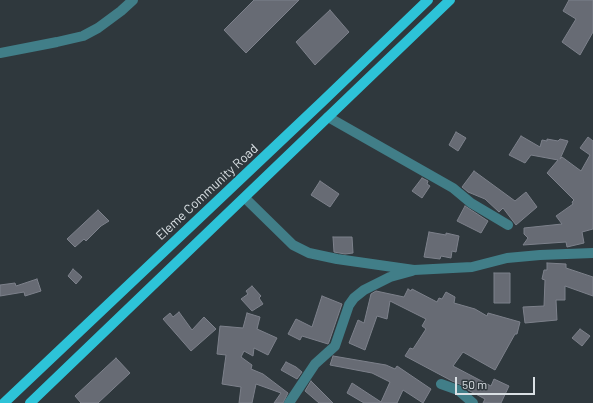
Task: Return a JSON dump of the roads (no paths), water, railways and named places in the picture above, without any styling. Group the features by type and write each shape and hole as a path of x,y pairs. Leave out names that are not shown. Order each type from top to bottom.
{"main road":[{"name":"Eleme Community Road","path":"4,403 428,0"},
{"path":"30,403 450,0"}],"street":[{"path":"0,53 83,36 98,28 122,11 133,0"},
{"path":"328,117 453,188 470,203 508,225"},
{"path":"245,198 293,245 309,253 337,259 414,270 472,267 508,258 593,253"},
{"path":"289,403 315,364 335,346 349,305 354,298 364,290 390,277 414,270"},
{"path":"441,384 458,390 473,403"},
{"path":"0,398 4,403"}]}
